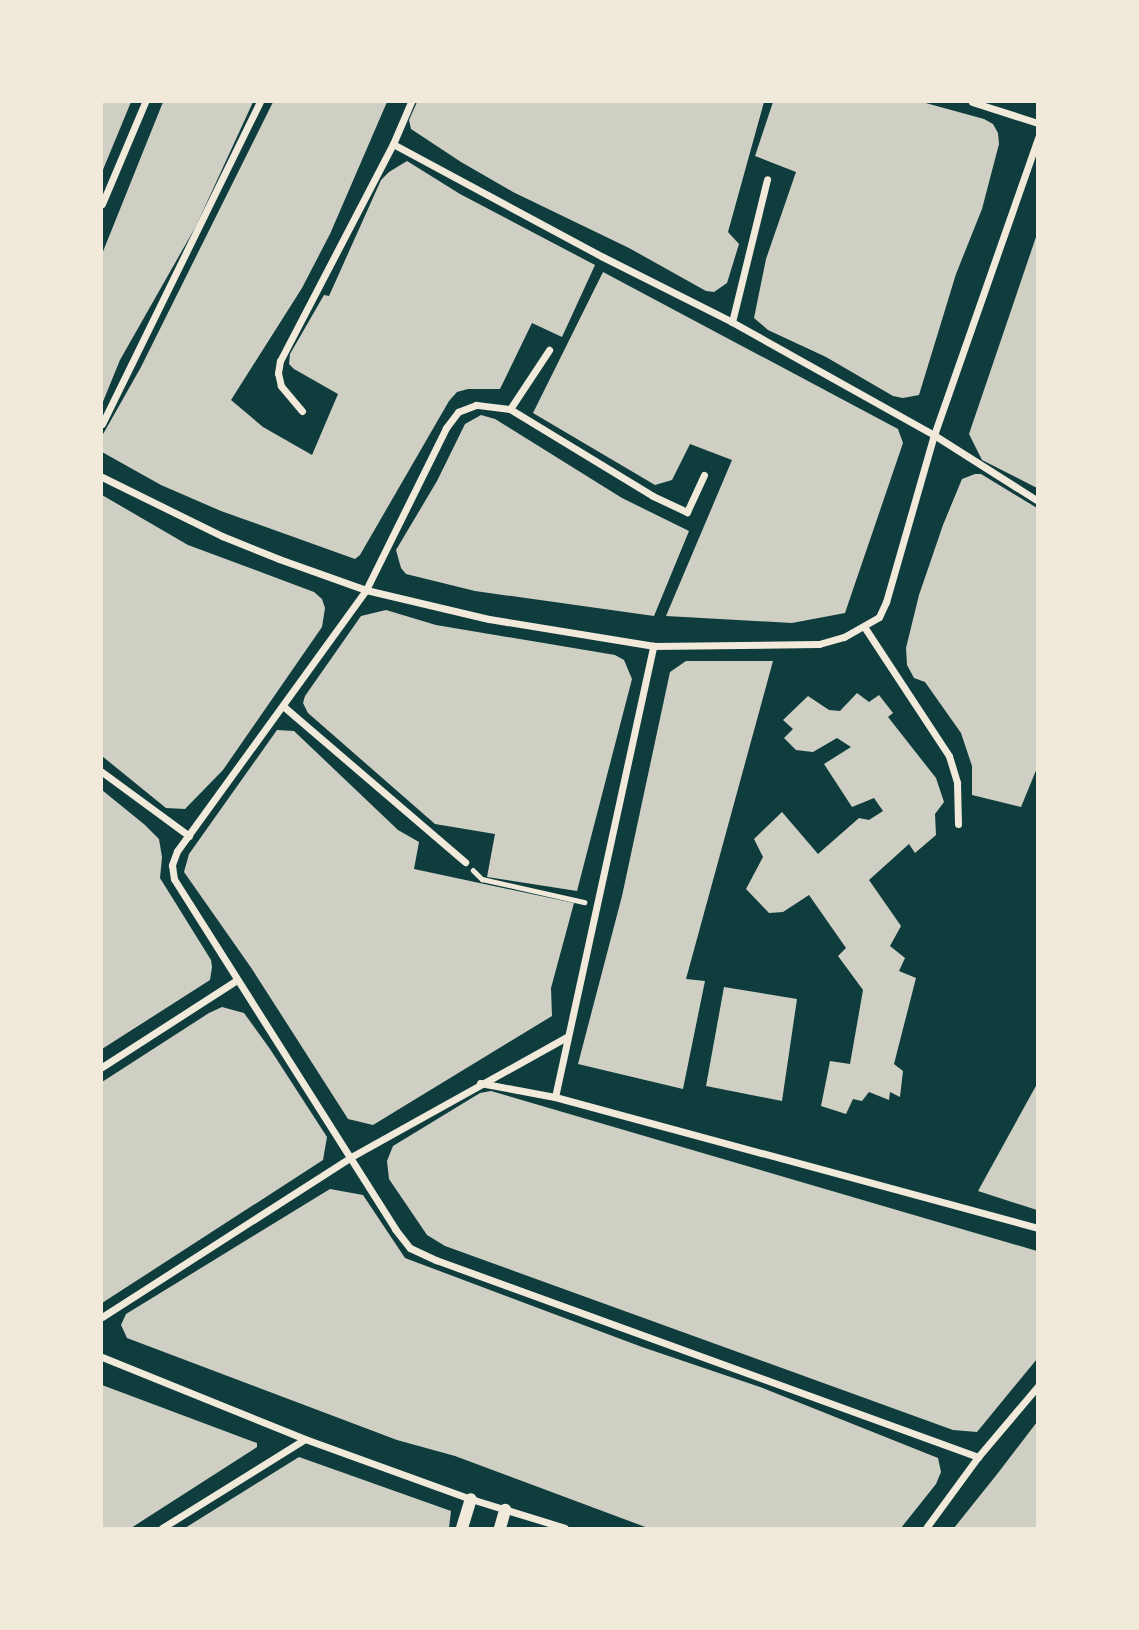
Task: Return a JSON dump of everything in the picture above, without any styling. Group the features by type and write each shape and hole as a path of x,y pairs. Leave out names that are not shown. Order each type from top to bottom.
{"street":[{"path":"102,204 145,102"},
{"path":"102,424 260,102"},
{"path":"302,411 281,386 278,373 280,361 393,144 411,102"},
{"path":"972,102 1038,123"},
{"path":"102,477 222,536 366,590 489,619 653,646 819,644 865,628 879,617 892,587 934,435 1038,138"},
{"path":"393,144 603,257 732,322 934,435 1038,501"},
{"path":"732,322 766,179"},
{"path":"510,409 549,350"},
{"path":"704,475 687,512 653,496 510,409 477,405 464,408 453,417 366,590 189,835 173,860 174,879 395,1229 410,1248 978,1457"},
{"path":"865,628 949,756 957,783 958,824"},
{"path":"555,1097 653,646"},
{"path":"284,706 465,862"},
{"path":"102,772 189,835"},
{"path":"102,1067 237,980"},
{"path":"102,1317 351,1157 567,1037"},
{"path":"480,1083 555,1097 1038,1228"},
{"path":"102,1357 305,1439 471,1499 565,1528"},
{"path":"102,1367 112,1361"},
{"path":"926,1528 978,1457 1038,1386"},
{"path":"162,1528 305,1439"},
{"path":"462,1528 471,1499"},
{"path":"500,1528 505,1510"}],"path":[{"path":"465,862 482,879 595,905"}],"building":[{"path":"102,102 131,102 102,172"},
{"path":"163,102 253,102 196,226 120,360 102,404 102,254"},
{"path":"273,102 387,102 330,234 302,288 231,400 263,427 312,455 338,394 294,369 289,364 290,354 324,295 329,296 381,180 389,172 407,161 460,194 595,265 562,337 532,323 500,389 468,389 457,392 449,401 360,555 355,559 221,511 161,485 102,452 102,436 141,367"},
{"path":"417,102 764,102 728,232 739,244 727,283 714,292 706,291 629,248 513,192 461,162 411,129 409,120"},
{"path":"773,102 922,102 984,119 993,124 998,133 999,144 982,209 956,274 919,395 903,398 893,396 826,357 768,330 754,318 766,259 796,172 755,156"},
{"path":"1037,234 1037,488 982,460 969,434"},
{"path":"603,272 898,429 903,443 845,613 792,623 666,616 732,460 690,444 672,480 655,485 533,413"},
{"path":"481,415 495,419 622,498 689,531 654,616 475,591 406,574 401,568 396,550 437,481 465,424"},
{"path":"981,474 1037,508 1037,768 1021,807 972,795 972,766 961,733 925,682 914,678 907,665 906,648 919,595 943,525 962,479"},
{"path":"102,495 188,545 314,592 322,599 325,608 322,627 223,770 185,809 166,808 102,756"},
{"path":"386,610 436,625 615,655 624,660 632,679 577,891 487,877 495,834 435,824 308,713 303,703 305,696 361,616"},
{"path":"686,661 773,661 686,979 705,981 683,1089 578,1064 622,896 670,672"},
{"path":"857,693 869,702 879,695 893,713 888,717 936,778 944,802 935,814 936,835 915,853 909,844 869,880 901,926 890,946 905,958 899,971 916,978 894,1064 903,1071 900,1097 890,1092 889,1100 869,1092 862,1101 853,1099 846,1114 821,1106 830,1061 850,1064 863,990 838,956 846,948 809,895 783,912 769,913 746,889 763,857 754,839 782,812 818,854 859,818 869,820 883,811 874,798 852,807 824,764 851,747 837,738 813,752 796,750 784,738 793,729 783,720 808,696 829,710 840,711"},
{"path":"277,730 294,731 398,830 419,842 414,869 574,903 551,988 552,1016 373,1125 348,1119 252,969 184,872 189,854"},
{"path":"102,790 159,839 162,857 160,878 211,960 212,967 210,980 102,1049"},
{"path":"724,987 797,999 782,1101 706,1086"},
{"path":"222,1007 244,1013 270,1049 327,1137 323,1160 102,1303 102,1082"},
{"path":"1037,1084 1037,1210 978,1191"},
{"path":"491,1091 1037,1251 1037,1359 977,1432 953,1430 445,1246 427,1235 389,1179 387,1161 393,1146 480,1093"},
{"path":"330,1189 363,1195 405,1258 642,1347 760,1387 938,1458 941,1472 936,1484 901,1528 648,1528 455,1456 397,1440 127,1338 121,1325 126,1314"},
{"path":"102,1385 257,1443 257,1447 131,1528 102,1528"},
{"path":"1037,1422 1037,1528 954,1528 998,1473"},
{"path":"299,1457 451,1511 449,1528 185,1528"}]}
